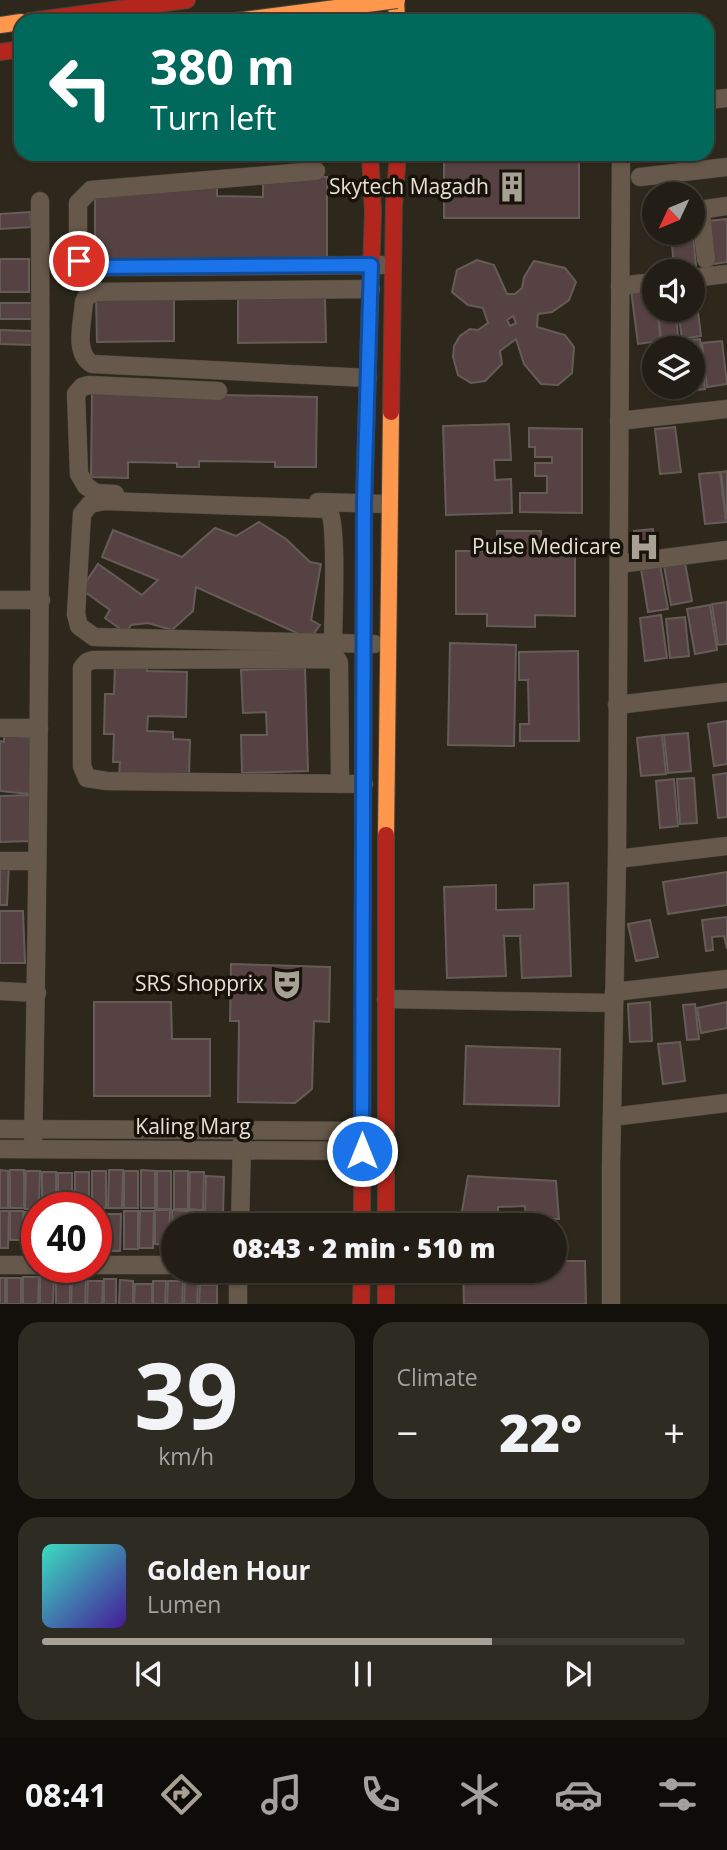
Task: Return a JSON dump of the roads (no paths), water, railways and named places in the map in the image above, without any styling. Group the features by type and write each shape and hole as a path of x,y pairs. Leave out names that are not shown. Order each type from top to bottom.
{"main road":[{"path":"82,14 187,0"},
{"path":"289,14 396,0"},
{"path":"362,1213 364,503 373,212 370,161"},
{"path":"386,1213 388,504 394,204 397,161"},
{"path":"364,750 386,748"},
{"path":"362,1283 362,1304"},
{"path":"386,1283 386,1304"}],"street":[{"path":"611,1304 620,564 621,161"},
{"path":"640,177 727,167"},
{"path":"316,171 91,190 78,203 78,258 94,267 393,265"},
{"path":"33,1149 41,600 40,201"},
{"path":"706,258 701,213 706,209 727,206"},
{"path":"705,277 727,274"},
{"path":"620,286 642,283"},
{"path":"368,378 92,364 85,360 81,351 84,302 87,296 97,292 371,289"},
{"path":"218,391 82,387 76,394 79,474 86,486 96,493 388,504"},
{"path":"619,421 727,409"},
{"path":"333,643 333,536 332,513 328,509 104,501 90,504 82,514 76,614 79,625 94,637 364,644 388,644"},
{"path":"620,564 727,550"},
{"path":"0,600 41,600"},
{"path":"340,784 337,659 93,660 82,668 82,766 88,778 107,781 340,784 364,784"},
{"path":"617,705 727,692"},
{"path":"0,728 39,728"},
{"path":"617,859 727,846"},
{"path":"0,860 37,861"},
{"path":"386,999 614,998 727,979"},
{"path":"0,991 37,993"},
{"path":"612,1117 727,1103"},
{"name":"Kaling Marg","path":"0,1129 386,1131"},
{"path":"240,1213 242,1130"},
{"name":"Kaling Marg","path":"0,1149 386,1152"},
{"path":"0,1265 21,1265"},
{"path":"112,1265 161,1265"},
{"path":"238,1283 238,1304"}],"place":[{"name":"Skytech Magadh","path":"512,187"},
{"name":"Pulse Medicare","path":"644,547"},
{"name":"SRS Shopprix","path":"287,984"}]}
